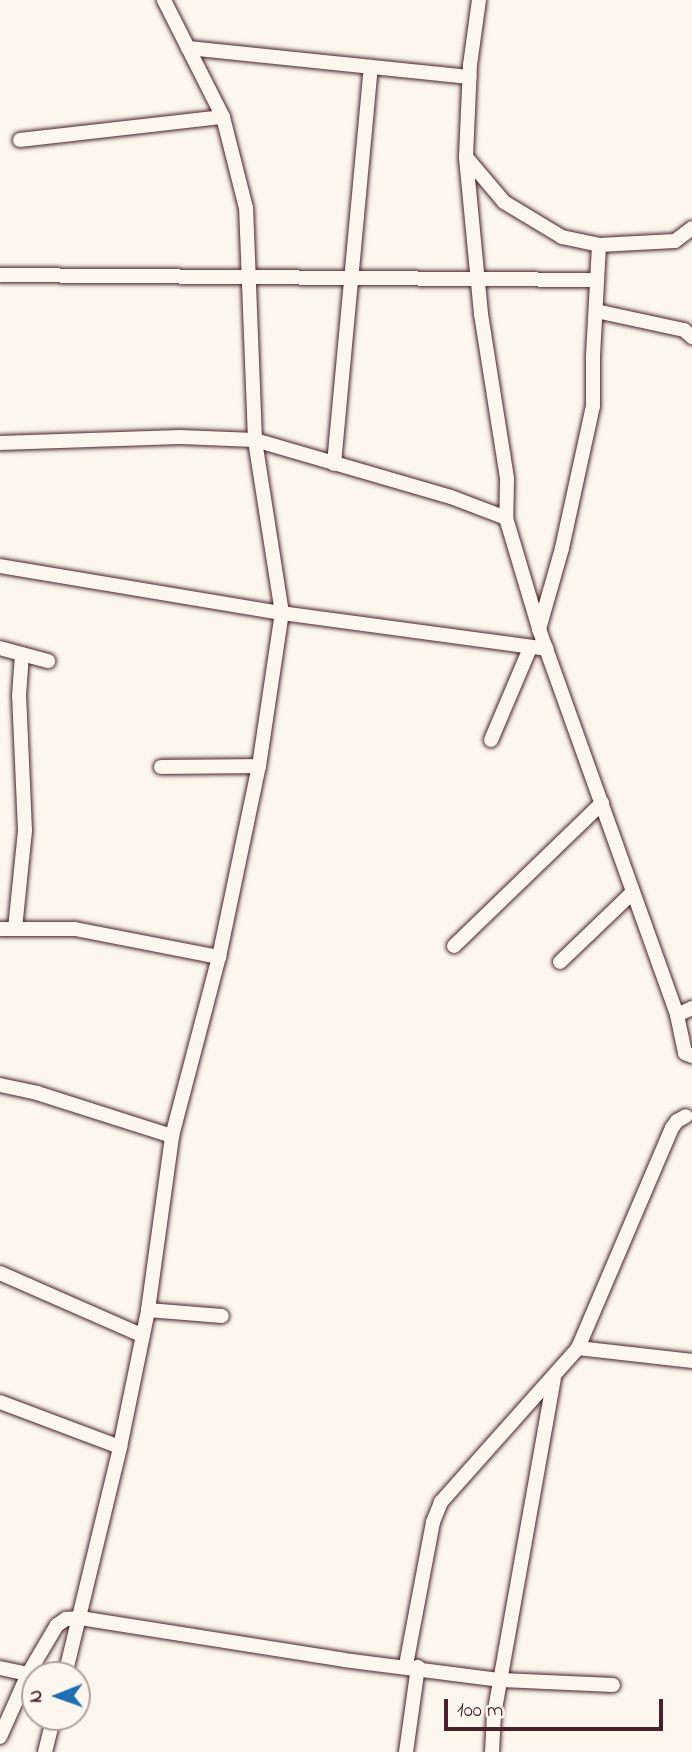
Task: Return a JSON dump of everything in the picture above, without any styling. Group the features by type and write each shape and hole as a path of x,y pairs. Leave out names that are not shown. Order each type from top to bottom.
{"street":[{"path":"69,1661 120,1447 148,1310 172,1136 219,957 259,765 282,613 255,440 255,382 246,208 223,117 164,0"},
{"path":"479,0 470,76 466,157 478,281 507,479 506,518 538,629 677,1015 685,1053 692,1056"},
{"path":"188,48 470,76"},
{"path":"334,464 371,67"},
{"path":"20,140 223,117"},
{"path":"466,157 504,202 562,237 599,245 675,241 692,228"},
{"path":"538,629 562,548 593,406 599,245"},
{"path":"0,275 597,280"},
{"path":"596,311 684,330 692,337"},
{"path":"0,443 180,437 255,440 451,497 506,518"},
{"path":"0,566 282,613 547,649"},
{"path":"0,648 48,661"},
{"path":"491,740 530,648"},
{"path":"15,929 25,831 19,696 22,654"},
{"path":"161,767 259,765"},
{"path":"454,946 601,803"},
{"path":"560,962 633,892"},
{"path":"0,929 75,929 219,957"},
{"path":"677,1015 692,1008"},
{"path":"0,1085 37,1093 172,1136"},
{"path":"406,1752 412,1666 433,1522 440,1502 554,1379 578,1348 672,1128 686,1116"},
{"path":"0,1273 141,1335"},
{"path":"148,1310 222,1316"},
{"path":"578,1348 692,1361"},
{"path":"492,1752 494,1715 554,1379"},
{"path":"0,1402 120,1447"},
{"path":"36,1661 57,1625 66,1619 80,1618 344,1660 412,1666 501,1680 613,1685"},
{"path":"0,1668 21,1672"},
{"path":"0,1737 21,1691"},
{"path":"45,1752 50,1731"}]}
